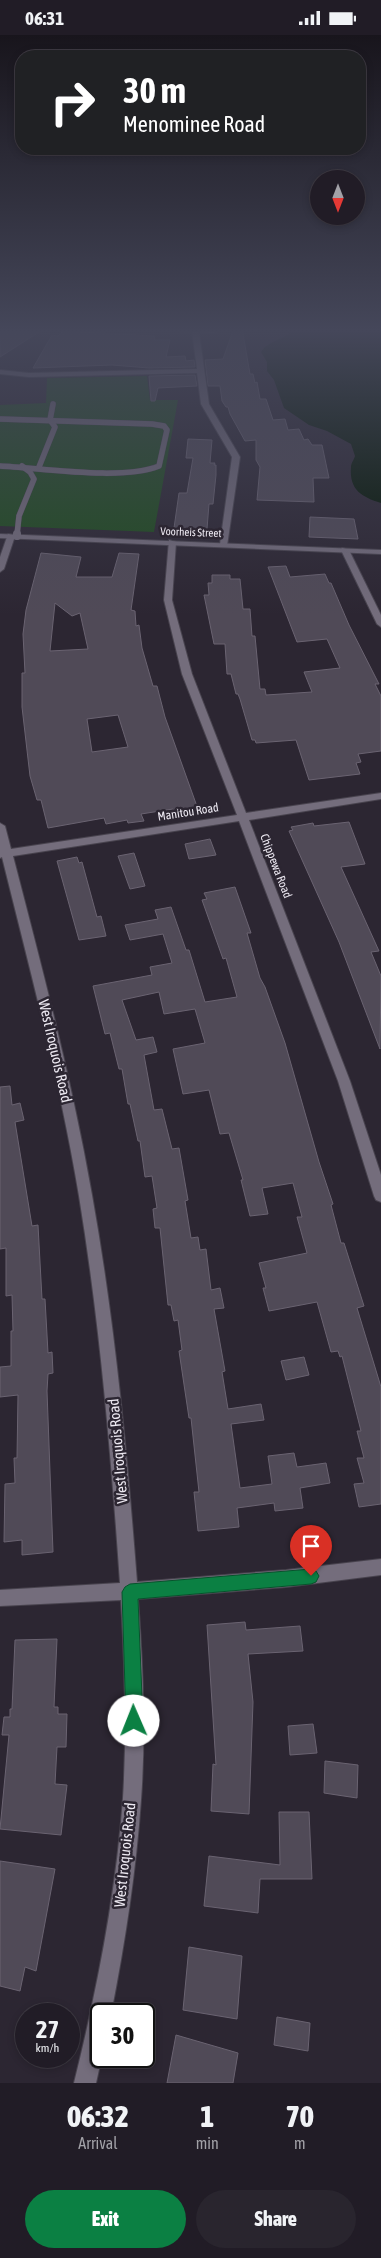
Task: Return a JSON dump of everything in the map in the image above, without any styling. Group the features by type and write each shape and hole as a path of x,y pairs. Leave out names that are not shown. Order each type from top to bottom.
{"street":[{"path":"218,424 236,457 224,544"},
{"name":"Voorheis Street","path":"0,536 381,552"},
{"path":"0,569 14,536"},
{"name":"Chippewa Road","path":"172,542 168,600 178,647 197,703 320,1014 381,1196"},
{"path":"345,550 381,624"},
{"name":"Manitou Road","path":"3,854 381,795"},
{"name":"West Iroquois Road","path":"0,826 3,854 62,1080 78,1153 94,1250 113,1389 130,1592 134,1721 129,1831 111,1960 85,2083"},
{"path":"0,1598 130,1592 311,1576 381,1567"}],"lane":[{"path":"39,467 55,427 53,424"},
{"path":"0,466 154,471 159,467 167,430 164,426 141,424"},
{"path":"22,466 30,471 34,479"},
{"path":"14,536 19,517 34,479 57,469"}],"green space":[{"path":"0,424 174,424 154,532 0,526"}],"shaded area":[{"path":"307,424 381,424 381,503 363,495 355,487 352,481 351,464 355,456 351,444 327,431"}],"building":[{"path":"235,424 286,424 288,430 299,429 304,440 308,439 312,445 322,445 329,478 313,478 314,502 257,500 260,467 256,460 256,440 245,441"},
{"path":"188,439 212,440 210,463 215,463 214,465 216,465 216,475 213,504 209,504 207,529 174,528 179,493 187,493 193,458 186,458"},
{"path":"310,517 354,519 358,539 309,537"},
{"path":"41,553 81,557 76,577 112,577 119,553 139,554 131,610 135,611 136,626 139,625 142,648 153,686 157,686 165,717 199,812 176,816 173,809 141,814 144,821 128,823 127,820 106,824 104,818 48,828 41,800 37,800 30,776 22,707 22,673 25,673 23,634 26,610","holes":["55,603 72,616 80,613 88,649 50,651","118,715 128,747 92,752 87,719"]},
{"path":"286,566 290,577 325,574 379,684 375,684 381,696 381,751 358,754 361,762 356,763 360,774 309,780 296,740 256,743 255,740 252,740 231,674 227,674 225,644 214,644 204,595 209,595 208,583 212,583 212,575 230,575 230,579 240,579 243,609 250,609 252,636 255,636 260,689 265,689 266,695 312,692 304,672 340,668 327,639 297,642 268,567"},
{"path":"349,822 365,864 341,867 379,951 371,952 381,976 380,1049 339,942 289,831 293,830 291,827 313,823 314,826"},
{"path":"210,839 216,855 189,859 185,844"},
{"path":"134,853 145,886 130,889 118,856"},
{"path":"77,857 79,863 82,862 97,917 101,916 106,936 79,940 57,861"},
{"path":"235,887 251,933 247,933 260,978 285,1043 333,1204 331,1205 341,1243 344,1243 364,1306 357,1308 381,1387 381,1504 359,1507 354,1484 364,1483 357,1458 364,1458 357,1431 361,1431 342,1356 340,1357 338,1351 331,1352 317,1302 269,1311 263,1288 266,1288 259,1263 307,1253 297,1217 302,1217 293,1183 262,1188 268,1214 250,1216 241,1180 243,1180 229,1133 220,1134 209,1090 183,1094 173,1049 205,1043 195,1009 164,1014 159,992 122,1000 136,1040 153,1037 157,1052 144,1055 154,1110 162,1109 172,1149 179,1148 188,1200 185,1201 191,1238 198,1237 200,1250 206,1249 211,1290 220,1288 224,1308 214,1309 225,1371 222,1372 228,1409 261,1404 264,1420 231,1424 240,1488 272,1484 268,1456 294,1453 297,1467 326,1463 330,1483 300,1488 303,1508 275,1511 274,1503 237,1508 239,1527 198,1531 194,1492 199,1492 191,1418 189,1418 179,1351 182,1350 178,1320 174,1321 171,1305 168,1305 160,1228 155,1228 153,1209 157,1208 152,1176 145,1177 140,1141 138,1141 130,1104 128,1104 122,1069 119,1069 110,1033 105,1034 93,986 152,975 150,967 172,963 163,934 130,940 125,925 158,919 155,910 171,907 186,950 189,950 205,1002 237,997 226,958 223,959 202,900 207,899 204,893"},
{"path":"10,1086 12,1105 20,1103 24,1120 15,1122 32,1226 38,1225 42,1299 45,1299 48,1353 52,1352 53,1373 48,1374 47,1391 53,1552 22,1555 22,1540 4,1542 5,1484 15,1483 14,1458 17,1458 18,1395 0,1397 0,1367 11,1366 11,1331 13,1331 12,1295 6,1296 6,1248 0,1249 0,1087"},
{"path":"304,1357 309,1375 286,1380 281,1361"},
{"path":"245,1622 246,1630 300,1626 303,1651 248,1654 253,1702 249,1814 211,1811 213,1764 216,1765 207,1625"},
{"path":"57,1639 54,1707 58,1707 58,1714 67,1714 66,1747 57,1747 55,1784 67,1785 61,1835 0,1829 9,1735 2,1735 4,1717 10,1717 10,1709 12,1709 15,1640"},
{"path":"313,1724 317,1753 290,1755 288,1726"},
{"path":"325,1761 358,1765 357,1798 324,1793"},
{"path":"279,1812 309,1812 312,1879 260,1879 258,1913 204,1906 209,1856 280,1865"},
{"path":"0,1861 55,1869 36,1971 25,1967 20,1991 0,1986"},
{"path":"189,1947 242,1956 237,2019 183,2010"},
{"path":"277,2017 310,2023 308,2051 274,2045"},
{"path":"176,2035 238,2053 233,2083 167,2083"}],"route":[{"path":"134,1721 130,1592 311,1576"}]}
